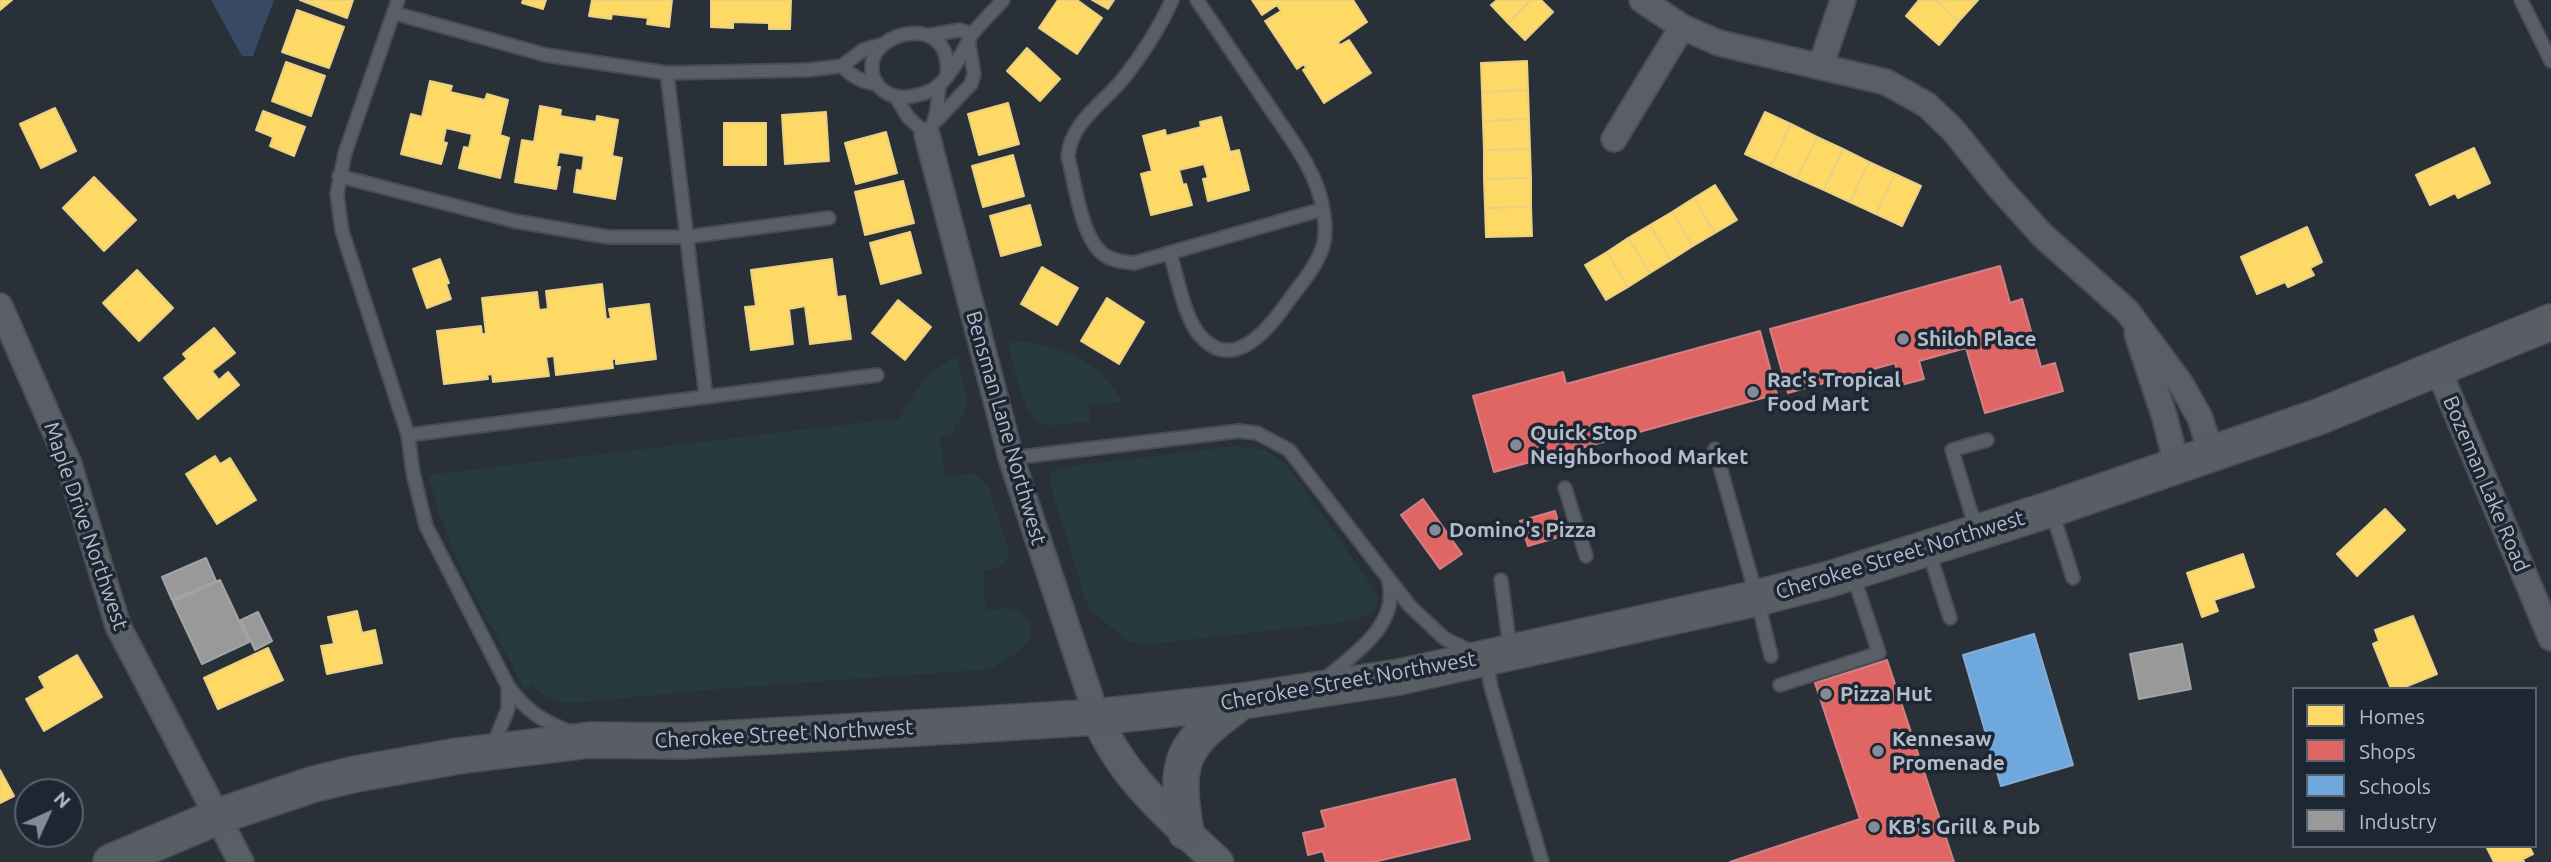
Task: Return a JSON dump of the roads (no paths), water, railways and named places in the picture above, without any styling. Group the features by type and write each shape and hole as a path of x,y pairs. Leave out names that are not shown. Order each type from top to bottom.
{"main road":[{"name":"Cherokee Street Northwest","path":"111,862 219,816 314,784 489,751 590,740 683,741 1097,717 1243,701 1399,677 1757,598 1852,572 2051,509 2318,418 2551,322"},
{"path":"1186,832 1180,789 1180,773 1185,757 1201,733 1243,701"}],"street":[{"path":"1642,0 1682,27 1719,43 1886,82 1927,105 1953,130 2042,235 2127,311 2164,357 2181,384 2200,418 2211,453"},
{"path":"1821,65 1843,0"},
{"path":"1614,139 1682,27"},
{"name":"Bensman Lane Northwest","path":"930,131 1011,458 1097,717"},
{"name":"Maple Drive Northwest","path":"0,306 69,464 118,626 241,862"},
{"path":"2127,311 2142,346 2177,465"},
{"name":"Bozeman Lake Road","path":"2438,369 2551,638"},
{"path":"1097,717 1111,748 1128,770 1218,862"}],"lane":[{"path":"398,0 339,176 337,194 342,231 408,435 420,509 426,526 508,686 524,707 534,715 590,740"},
{"path":"930,131 938,110 939,86 970,39 1003,0"},
{"path":"1172,0 1123,79 1074,133 1068,146 1068,157 1088,236 1103,254 1118,261 1134,263 1323,209"},
{"path":"1170,253 1192,323 1198,333 1218,348 1231,350 1246,346 1261,336 1318,260 1324,243 1323,209 1311,174 1291,139 1197,0"},
{"path":"2521,0 2551,61"},
{"path":"394,13 545,55 667,73 807,70 842,66 863,50 889,40 917,33 931,35 960,30 970,39 974,74 971,84 930,131"},
{"path":"931,35 939,42 948,58 947,74"},
{"path":"880,45 872,59 872,73 876,84 884,92 896,97 907,97 939,86"},
{"path":"842,66 861,80 876,84"},
{"path":"667,73 706,397"},
{"path":"896,97 908,117 930,131"},
{"path":"339,176 527,223 608,237 686,237 829,218"},
{"path":"408,435 877,375"},
{"path":"1011,458 1239,431 1257,433 1289,450 1389,582 1425,622 1445,639 1498,655"},
{"path":"1977,532 1952,450 1987,440"},
{"path":"1715,449 1771,656"},
{"path":"1565,488 1586,556"},
{"path":"2051,509 2073,578"},
{"path":"1928,548 1950,618"},
{"path":"1780,685 1879,653 1852,572"},
{"path":"1502,580 1494,699 1542,862"},
{"path":"1313,689 1362,647 1380,626 1389,609 1389,582"},
{"path":"489,751 504,723 509,698 508,686"}],"water":[{"path":"211,0 274,0 253,56 242,56"}],"place":[{"name":"Shiloh Place","path":"1903,339"},
{"name":"Rac's Tropical Food Mart","path":"1753,392"},
{"name":"Quick Stop Neighborhood Market","path":"1516,445"},
{"name":"Domino's Pizza","path":"1435,530"},
{"name":"Pizza Hut","path":"1826,694"},
{"name":"Kennesaw Promenade","path":"1878,751"},
{"name":"KB's Grill & Pub","path":"1874,827"}]}
